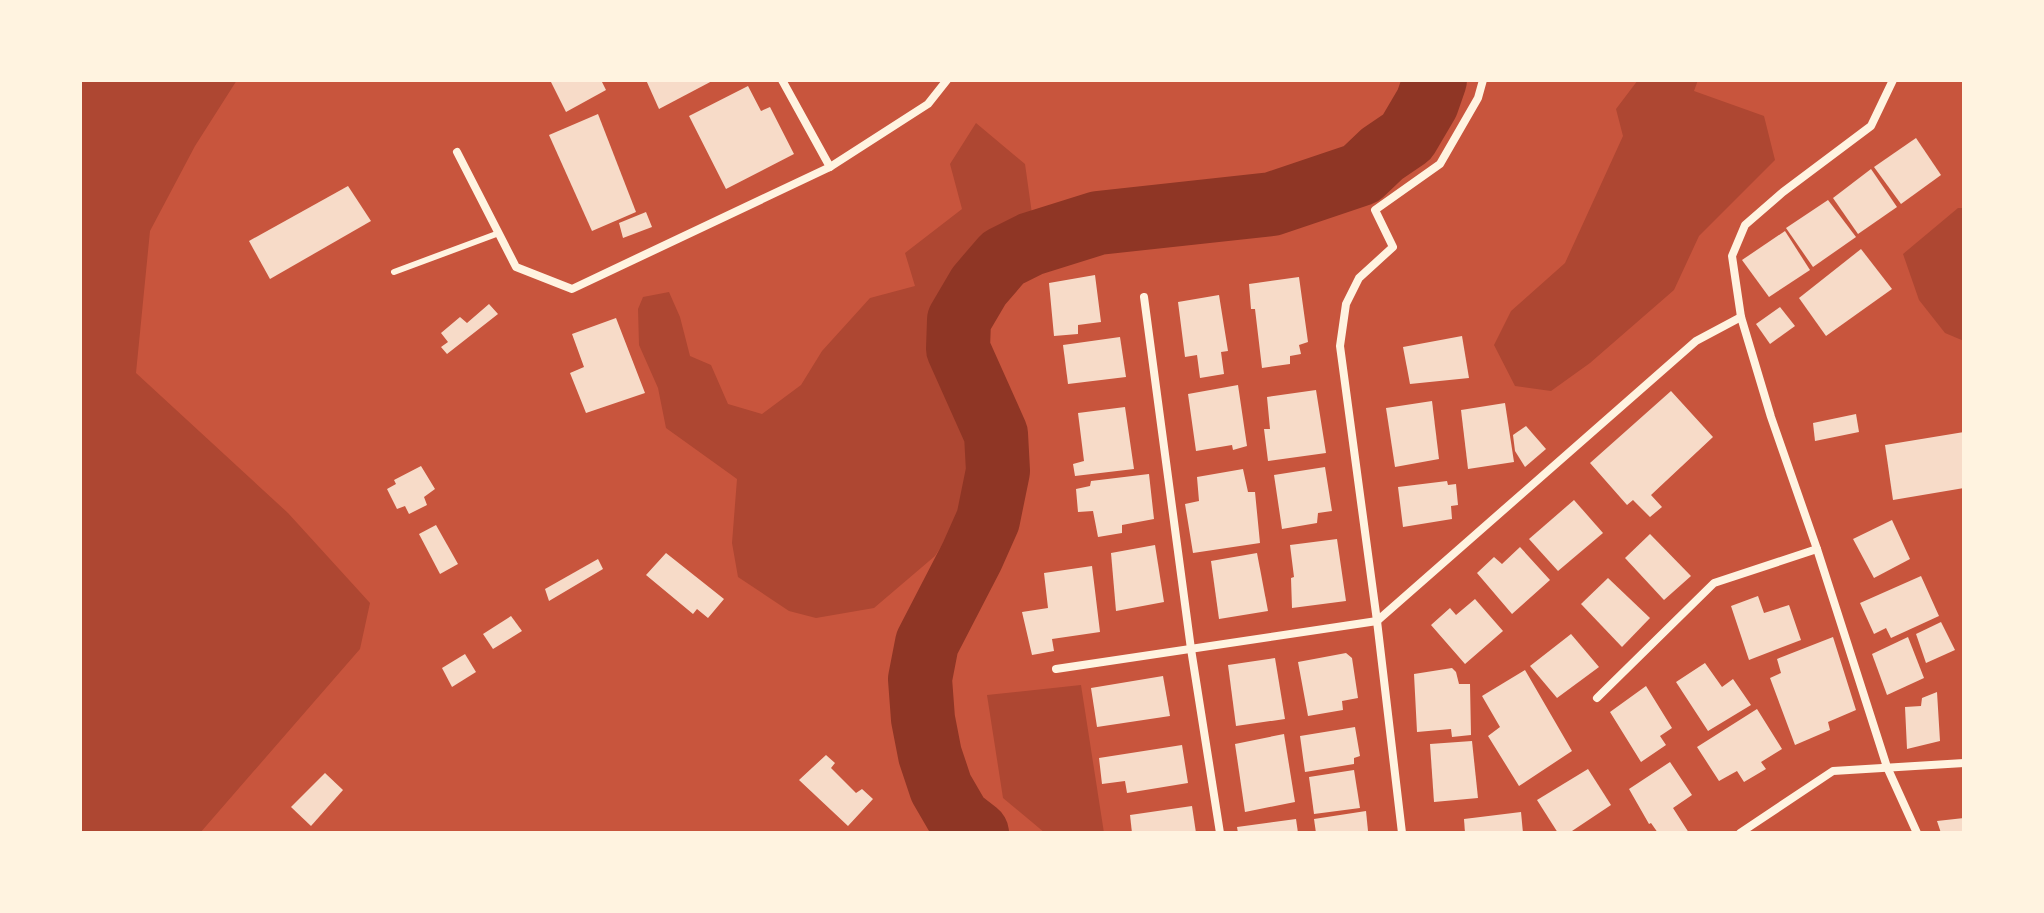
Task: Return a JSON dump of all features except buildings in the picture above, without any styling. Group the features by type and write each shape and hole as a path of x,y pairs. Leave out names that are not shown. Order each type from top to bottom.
{"street":[{"path":"782,80 830,167"},
{"path":"457,152 516,267 572,289 830,167 928,104 947,80"},
{"path":"1402,833 1340,346 1346,304 1359,278 1393,247 1375,210 1440,164 1478,98 1483,80"},
{"path":"1893,80 1871,126 1783,192 1745,225 1732,256 1741,317 1771,417 1887,767 1917,833"},
{"path":"1144,297 1191,649 1220,833"},
{"path":"1056,669 1377,621 1696,341 1741,317"},
{"path":"1597,698 1714,583 1817,549"},
{"path":"1740,833 1833,771 1964,763"}],"lane":[{"path":"394,272 499,233"}],"shaded area":[{"path":"80,80 237,80 195,146 150,231 136,373 288,513 370,603 360,649 200,833 80,833"},
{"path":"1638,80 1698,80 1694,91 1764,116 1775,160 1699,236 1674,290 1590,363 1551,391 1515,386 1494,345 1511,311 1565,263 1623,136 1616,109"},
{"path":"976,123 1025,164 1033,221 981,245 953,287 935,334 972,433 976,491 935,556 874,608 816,618 789,611 738,577 732,543 737,479 666,428 658,388 639,345 638,309 643,297 669,292 680,317 690,356 711,365 728,404 762,414 801,385 822,351 870,298 915,286 905,253 962,209 950,164"},
{"path":"1958,208 1964,208 1964,341 1945,333 1919,300 1903,254"},
{"path":"1081,685 1104,833 1045,833 1003,798 987,695"}],"waterway":[{"path":"977,833 959,819 941,788 923,719 920,679 927,643 988,520 998,471 996,434 958,349 959,320 979,286 1003,258 1031,244 1098,223 1272,204 1361,174 1382,154 1407,137 1427,103 1435,80"}]}
